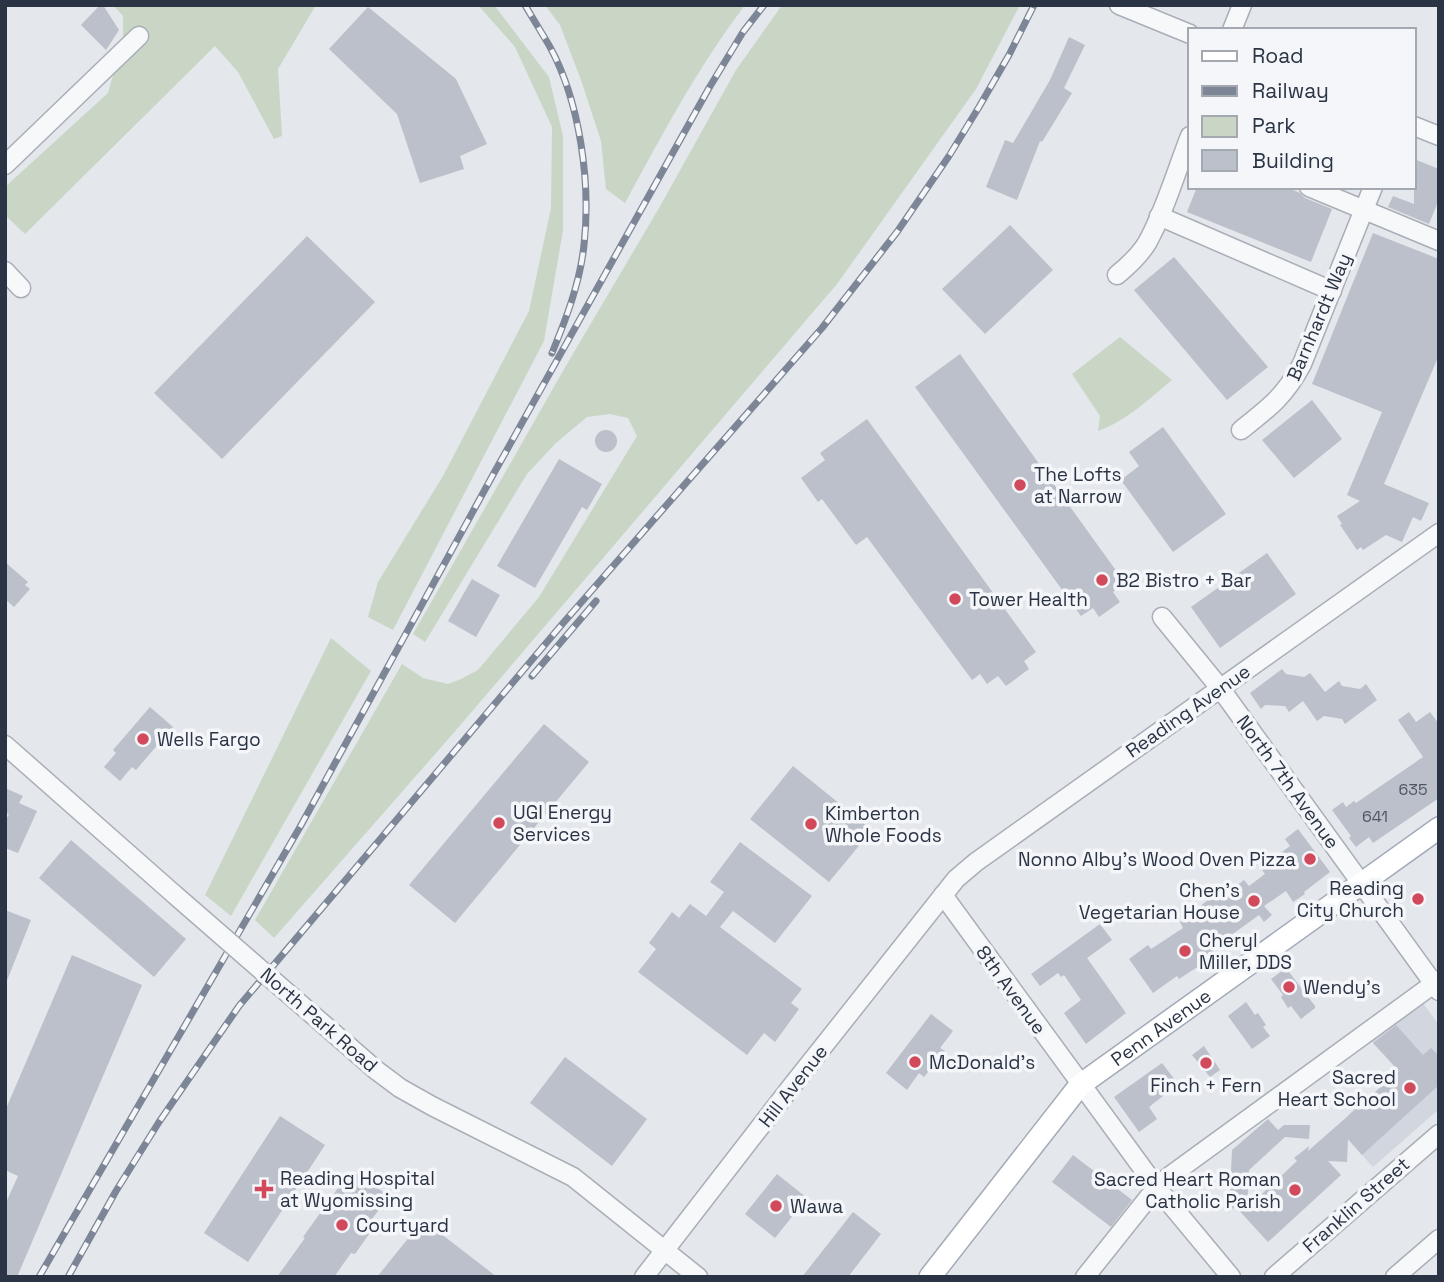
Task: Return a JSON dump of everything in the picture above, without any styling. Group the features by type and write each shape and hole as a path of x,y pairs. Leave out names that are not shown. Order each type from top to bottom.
{"main road":[{"name":"Penn Avenue","path":"930,1277 1080,1085 1439,828"}],"street":[{"path":"1119,5 1188,33"},
{"path":"1233,28 1242,5"},
{"path":"5,165 139,36"},
{"path":"1416,127 1439,136"},
{"path":"1117,275 1147,243 1188,142"},
{"path":"1314,189 1439,241"},
{"name":"Barnhardt Way","path":"1241,430 1277,401 1302,364 1372,189"},
{"path":"1159,216 1332,291"},
{"path":"5,271 22,288"},
{"name":"Reading Avenue","path":"943,895 956,879 976,862 1439,533"},
{"name":"North 7th Avenue","path":"1162,617 1220,688 1437,985"},
{"name":"North Park Road","path":"5,745 376,1070 400,1088 432,1106 573,1177 698,1277"},
{"name":"8th Avenue","path":"943,895 1157,1188 1231,1277"},
{"name":"Hill Avenue","path":"644,1277 943,895"},
{"path":"1090,1270 1167,1178 1437,985"},
{"name":"Franklin Street","path":"1274,1277 1439,1134"},
{"path":"1395,1277 1439,1239"}],"shaded area":[{"name":"Sacred Heart School","path":"1420,999 1439,1025 1439,1109 1373,1167 1339,1130 1351,1119 1348,1115 1370,1095 1373,1098 1402,1075 1368,1037"}],"green space":[{"path":"113,5 316,5 278,69 282,136 274,139 238,72 215,46 25,234 5,215 5,187 108,93 123,40 123,16"},
{"path":"478,5 494,5 549,77 563,136 563,230 544,341 393,630 368,617 378,582 443,476 529,311 551,208 552,127 515,47"},
{"path":"545,5 745,5 696,77 625,203 606,189 601,141 581,80 560,25"},
{"path":"782,5 1020,5 976,89 837,284 457,729 274,938 255,920 402,664 423,678 448,684 478,670 539,597 637,436 628,418 610,414 587,417 556,443 527,474 425,642 413,634 736,70"},
{"path":"1120,337 1172,380 1128,415 1098,431 1100,416 1072,374"},
{"path":"331,638 371,671 231,916 205,895"}],"building":[{"path":"103,5 119,30 106,50 81,25"},
{"path":"368,7 456,79 487,144 460,156 464,169 420,183 397,114 329,49"},
{"path":"1069,37 1085,45 1064,88 1072,93 1042,142 1040,141 1017,200 986,187 1005,140 1013,143 1050,80"},
{"path":"1416,160 1439,169 1439,199 1429,224 1388,207 1393,196 1414,204"},
{"path":"1196,189 1291,189 1332,209 1311,262 1187,212"},
{"path":"1010,225 1053,270 985,334 942,289"},
{"path":"1373,233 1439,259 1439,355 1384,484 1429,503 1421,521 1413,517 1402,542 1386,535 1363,550 1361,547 1357,550 1337,516 1360,501 1347,495 1382,412 1312,384"},
{"path":"307,236 375,302 222,459 154,393"},
{"path":"1174,257 1268,367 1227,400 1134,290"},
{"name":"The Lofts at Narrow","path":"960,354 1125,583 1113,592 1120,602 1099,617 1093,608 1081,616 915,387"},
{"path":"1312,400 1342,439 1294,478 1262,440"},
{"name":"Tower Health","path":"867,419 1036,652 1024,661 1029,669 1006,686 998,676 987,684 980,674 972,680 867,537 856,545 822,499 818,502 801,478 825,460 820,453"},
{"path":"1163,427 1226,514 1173,552 1121,480 1139,466 1129,452"},
{"path":"606,430 614,433 617,441 614,449 606,452 598,449 595,441 598,433"},
{"path":"559,459 602,484 587,510 582,507 535,588 497,566"},
{"path":"1267,553 1296,594 1220,648 1191,607"},
{"path":"5,562 28,582 25,585 30,589 14,607 5,599"},
{"path":"472,579 500,595 476,637 448,621"},
{"path":"1282,669 1286,674 1304,677 1310,673 1325,692 1339,681 1342,686 1360,689 1366,684 1377,700 1345,724 1342,719 1324,716 1317,721 1303,701 1289,712 1285,706 1265,705 1261,709 1250,693"},
{"name":"Wells Fargo","path":"150,707 173,727 136,770 132,767 120,781 104,767 116,753 113,750"},
{"path":"1409,712 1416,722 1430,712 1439,724 1439,798 1373,843 1369,837 1356,847 1332,810 1343,802 1346,807 1354,801 1356,803 1423,757 1398,720"},
{"name":"UGI Energy Services","path":"544,724 589,762 455,923 409,885"},
{"name":"Kimberton Whole Foods","path":"793,766 872,830 829,882 750,819"},
{"path":"5,788 23,796 19,803 37,811 18,853 5,848 5,822 9,814 5,812"},
{"path":"1298,829 1330,872 1293,902 1286,891 1264,906 1272,915 1264,922 1259,915 1212,949 1216,955 1179,979 1177,976 1153,993 1129,959 1148,945 1151,949 1183,928 1180,922 1222,889 1226,894 1244,880 1249,886 1265,874 1262,870 1268,866 1266,864 1290,846 1285,839"},
{"path":"71,840 186,939 154,977 39,878"},
{"path":"740,842 812,896 775,943 733,911 720,927 802,989 791,1003 799,1009 775,1042 764,1033 747,1055 638,972 656,949 649,943 672,912 679,918 690,904 706,916 724,892 710,882"},
{"path":"5,910 31,920 6,983 5,982"},
{"path":"1100,924 1112,940 1087,958 1126,1013 1086,1044 1064,1013 1081,1000 1064,975 1061,977 1058,973 1040,986 1031,974"},
{"path":"72,955 142,985 17,1277 5,1277 5,1205 18,1176 5,1170 5,1111"},
{"name":"Wendy's","path":"1286,968 1315,1006 1301,1019 1291,1006 1288,1008 1281,997 1283,995 1271,979"},
{"path":"1246,1002 1255,1015 1258,1013 1270,1036 1252,1049 1228,1016"},
{"name":"McDonald's","path":"931,1014 953,1031 940,1048 945,1051 924,1077 919,1073 907,1090 886,1073"},
{"path":"1396,1025 1423,1055 1431,1048 1439,1056 1439,1085 1362,1155 1348,1139 1347,1162 1328,1161 1341,1175 1268,1242 1235,1206 1229,1213 1232,1150 1268,1119 1278,1130 1284,1125 1310,1125 1309,1139 1285,1137 1249,1170 1247,1208 1297,1161 1294,1158 1309,1146 1308,1151 1399,1071 1373,1043"},
{"name":"Finch + Fern","path":"1204,1046 1220,1070 1210,1077 1192,1055"},
{"path":"565,1057 647,1119 612,1166 530,1103"},
{"path":"1162,1063 1175,1080 1167,1088 1168,1092 1149,1107 1157,1119 1139,1132 1114,1097"},
{"name":"Reading Hospital at Wyomissing","path":"280,1116 325,1145 248,1262 204,1233"},
{"path":"1073,1155 1132,1200 1111,1227 1052,1182"},
{"name":"Courtyard","path":"354,1172 389,1196 369,1223 374,1227 355,1254 351,1253 334,1277 277,1277 341,1184 345,1184"},
{"name":"Wawa","path":"777,1174 807,1198 775,1238 745,1214"},
{"name":"Wawa","path":"853,1212 881,1234 848,1277 802,1277"},
{"path":"423,1220 497,1277 377,1277"}],"railway":[{"path":"525,5 550,47 569,92 576,117 584,170 586,221 582,259 572,300 552,353"},
{"path":"39,1277 300,827 709,88 743,32 764,5"},
{"path":"68,1277 116,1191 159,1122 239,1006 564,622 822,328 897,232 979,107 1034,5"},
{"path":"532,676 596,601"}],"place":[{"name":"The Lofts at Narrow","path":"1020,485"},
{"name":"B2 Bistro + Bar","path":"1102,580"},
{"name":"Tower Health","path":"955,599"},
{"name":"Wells Fargo","path":"143,739"},
{"name":"UGI Energy Services","path":"499,823"},
{"name":"Kimberton Whole Foods","path":"811,824"},
{"name":"Nonno Alby’s Wood Oven Pizza","path":"1310,859"},
{"name":"Reading City Church","path":"1418,899"},
{"name":"Chen's Vegetarian House","path":"1254,901"},
{"name":"Cheryl Miller, DDS","path":"1185,951"},
{"name":"Wendy's","path":"1289,987"},
{"name":"McDonald's","path":"915,1062"},
{"name":"Finch + Fern","path":"1206,1063"},
{"name":"Sacred Heart School","path":"1410,1088"},
{"name":"Reading Hospital at Wyomissing","path":"264,1189"},
{"name":"Sacred Heart Roman Catholic Parish","path":"1295,1190"},
{"name":"Wawa","path":"776,1206"},
{"name":"Courtyard","path":"342,1225"}]}
